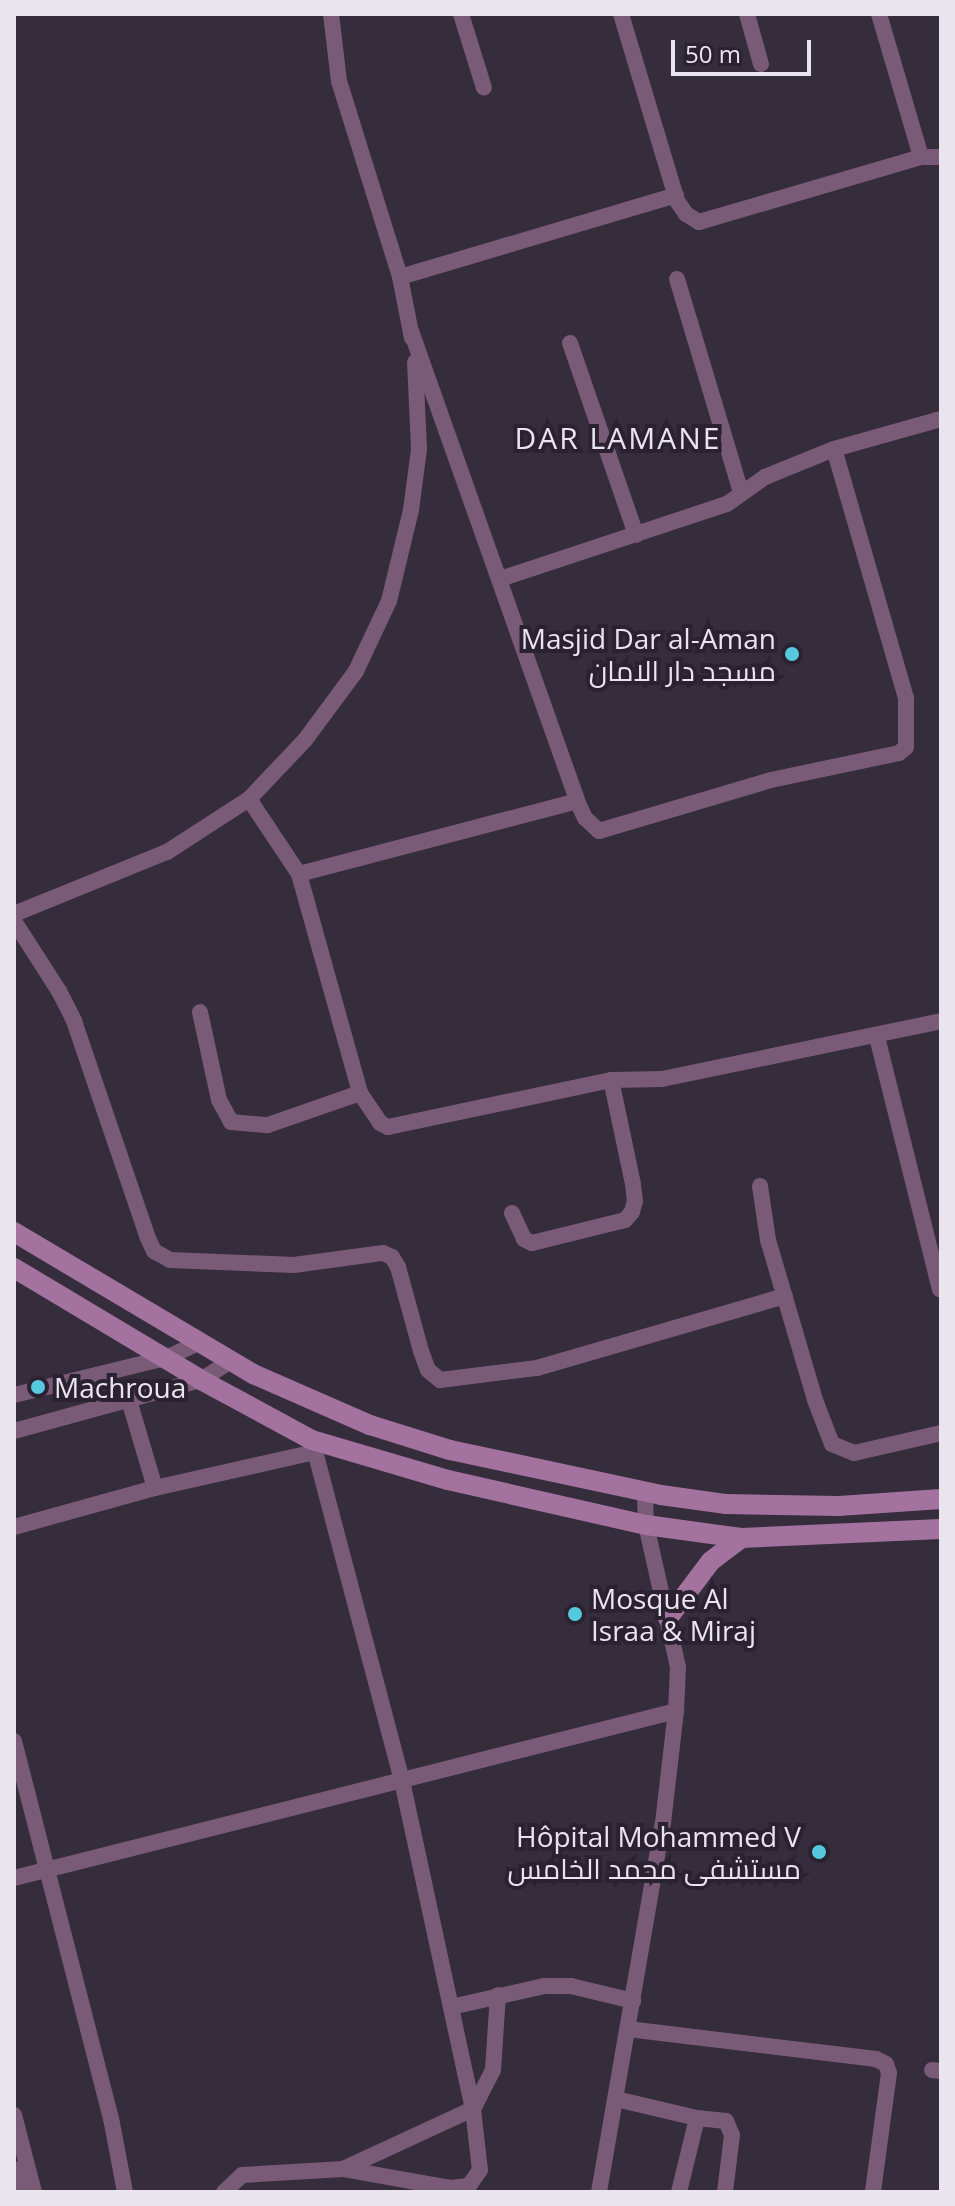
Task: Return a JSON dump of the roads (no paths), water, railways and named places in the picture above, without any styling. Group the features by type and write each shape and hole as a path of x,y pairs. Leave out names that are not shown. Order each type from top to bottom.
{"street":[{"path":"14,914 167,852 249,799 305,740 356,671 389,601 400,565 419,449 411,331 400,277 339,81 331,14"},
{"path":"461,14 484,88"},
{"path":"621,14 676,195 686,214 703,223 921,157 941,157"},
{"path":"747,14 761,64"},
{"path":"879,14 921,157"},
{"path":"400,277 676,195"},
{"path":"677,279 741,493"},
{"path":"411,331 577,801 585,818 599,831 771,780 899,753 906,747 906,698 834,449"},
{"path":"570,343 636,535"},
{"path":"500,579 727,504 765,477 834,449 941,419"},
{"path":"249,799 299,874 360,1093 380,1123 388,1127 611,1080 662,1079 822,1044 877,1037 941,1021"},
{"path":"299,874 577,801"},
{"path":"14,921 59,991 74,1021 147,1236 154,1251 170,1260 294,1265 383,1253 392,1257 398,1267 428,1370 440,1380 537,1368 785,1296"},
{"path":"200,1012 219,1100 231,1122 268,1125 360,1093"},
{"path":"877,1037 940,1289"},
{"path":"512,1213 524,1239 532,1243 625,1220 632,1212 635,1201 633,1184 611,1080"},
{"path":"760,1186 768,1240 815,1400 832,1444 854,1453 941,1433"},
{"path":"14,1232 230,1361 298,1395 370,1425 450,1450 645,1492 726,1504 839,1506 941,1499"},
{"path":"14,1268 313,1446 646,1525 741,1538 941,1529"},
{"path":"14,1395 166,1358 200,1342"},
{"path":"14,1431 201,1380 230,1361"},
{"path":"129,1400 155,1488"},
{"path":"14,1527 313,1446"},
{"path":"224,2192 242,2175 343,2169 450,2188 469,2186 480,2170 473,2109 402,1781 313,1446"},
{"path":"599,2192 663,1823 676,1711 678,1667 646,1525 645,1492"},
{"path":"668,1618 711,1561 741,1538"},
{"path":"14,1878 676,1711"},
{"path":"14,1741 111,2118 125,2192"},
{"path":"451,2007 544,1986 571,1986 633,2001"},
{"path":"343,2169 473,2109 493,2070 498,1995"},
{"path":"628,2029 876,2059 886,2064 889,2073 873,2192"},
{"path":"616,2099 697,2118 726,2121 732,2128 725,2192"},
{"path":"14,2115 34,2192"},
{"path":"679,2192 697,2118"},
{"path":"14,2169 20,2192"}],"place":[{"name":"Masjid Dar al-Aman مسجد دار الامان","path":"792,654"},
{"name":"Machroua","path":"38,1387"},
{"name":"Mosque Al Israa & Miraj","path":"575,1614"},
{"name":"Hôpital Mohammed V مستشفى محمد الخامس","path":"819,1852"}],"district":[{"name":"DAR LAMANE","path":"618,438"}]}
